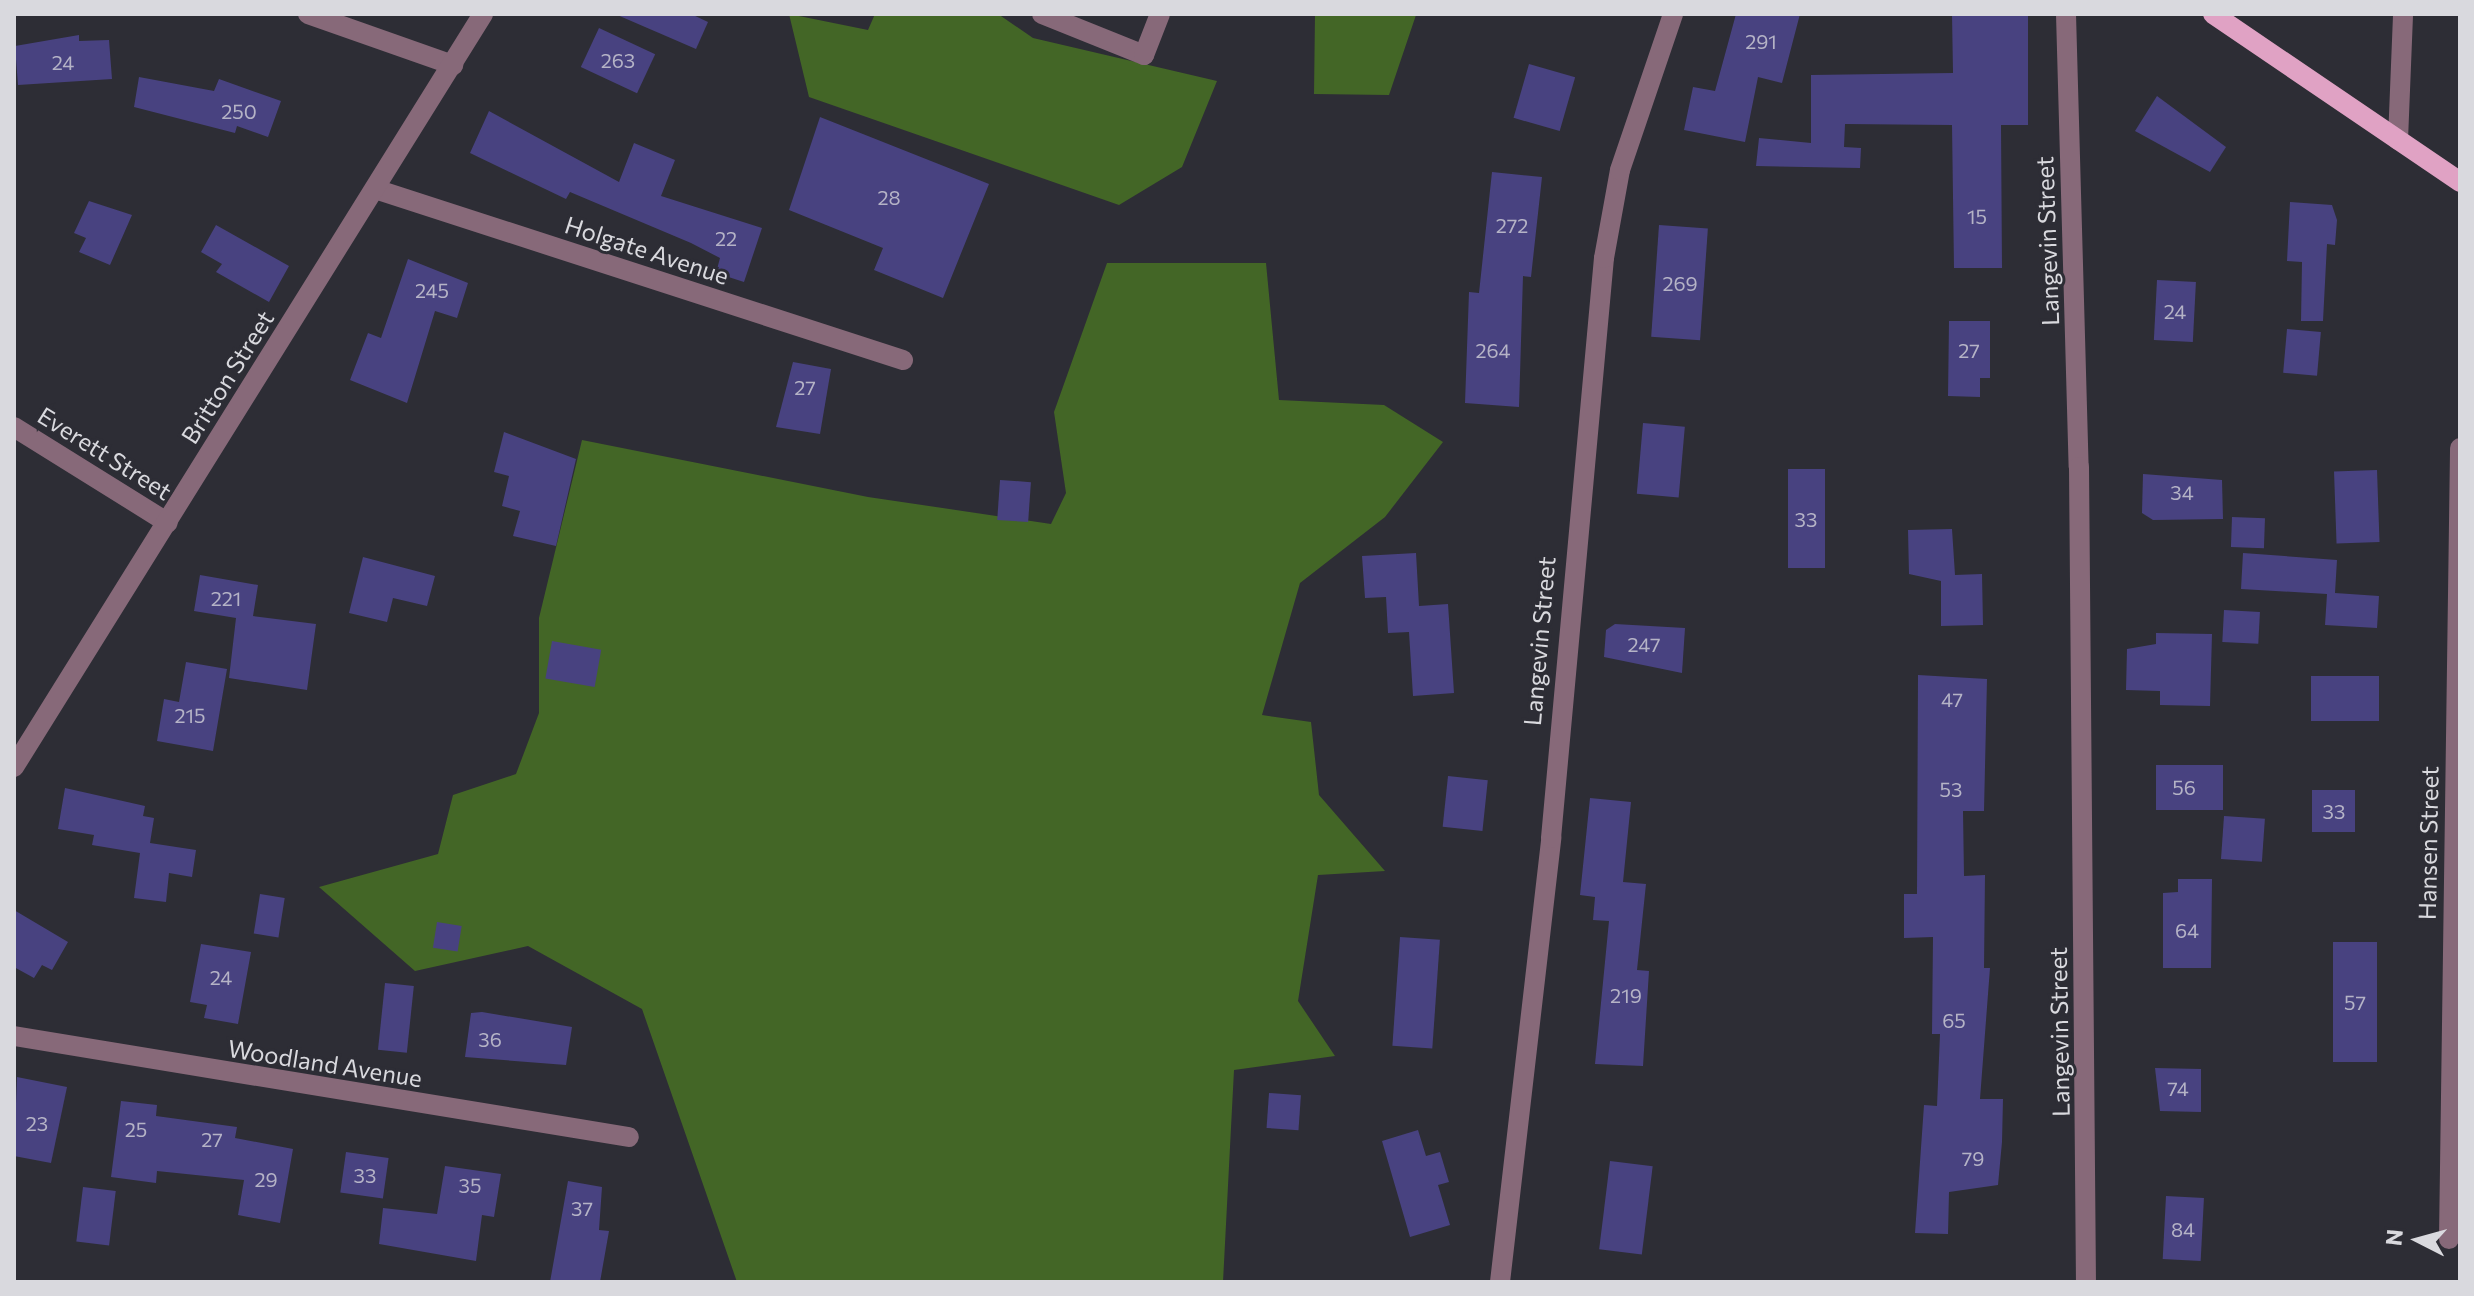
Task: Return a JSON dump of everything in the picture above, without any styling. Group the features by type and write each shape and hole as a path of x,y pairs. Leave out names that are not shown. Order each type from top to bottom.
{"main road":[{"path":"2213,14 2460,182"}],"street":[{"path":"308,14 453,65"},
{"name":"Britton Street","path":"14,767 483,14"},
{"path":"1042,14 1144,55 1160,14"},
{"name":"Langevin Street","path":"1500,1282 1551,838 1604,258 1620,170 1673,14"},
{"name":"Langevin Street","path":"2066,14 2079,467 2086,1282"},
{"path":"2398,140 2403,14"},
{"name":"Holgate Avenue","path":"375,189 903,360"},
{"name":"Everett Street","path":"14,427 168,523"},
{"name":"Hansen Street","path":"2449,1239 2460,448"},
{"name":"Woodland Avenue","path":"14,1036 629,1137"}],"green space":[{"path":"789,14 868,30 875,14 998,14 1033,38 1217,81 1182,167 1119,205 809,97"},
{"path":"1315,14 1449,14 1416,15 1389,95 1314,94"},
{"path":"1107,263 1266,263 1279,400 1384,405 1443,442 1385,517 1300,583 1262,715 1311,722 1319,795 1385,871 1318,875 1298,1001 1335,1056 1234,1070 1223,1282 737,1282 642,1009 528,946 415,971 319,887 438,854 453,795 516,774 539,713 539,618 582,440 868,497 1051,524 1066,493 1054,412"}],"building":[{"path":"615,14 691,14 708,22 696,49"},
{"path":"1736,14 1800,14 1782,83 1758,77 1745,142 1684,130 1693,87 1715,91"},
{"path":"1952,14 2028,14 2028,125 2001,125 2002,268 1954,268 1952,125 1845,124 1844,147 1861,148 1860,168 1756,166 1759,138 1811,143 1811,75 1953,73"},
{"path":"599,28 655,54 637,93 581,67"},
{"path":"79,35 79,41 109,40 112,79 18,85 15,46"},
{"path":"1529,64 1575,77 1560,131 1514,118"},
{"path":"139,77 214,91 219,79 281,101 268,137 237,126 235,133 134,107"},
{"path":"2157,96 2226,147 2210,172 2135,131"},
{"path":"489,111 619,182 634,143 675,160 661,196 762,228 744,282 716,273 720,258 691,243 570,192 566,199 470,153"},
{"path":"820,117 989,184 943,298 874,270 883,248 789,210"},
{"path":"1492,172 1542,177 1531,277 1523,276 1519,407 1465,403 1469,292 1479,293"},
{"path":"89,201 132,215 110,265 79,252 86,238 74,233"},
{"path":"2290,202 2332,205 2337,220 2335,245 2327,244 2323,321 2301,321 2302,262 2287,261"},
{"path":"216,225 289,266 269,302 216,272 222,264 201,252"},
{"path":"1659,225 1708,228 1700,340 1651,337"},
{"path":"408,259 468,283 457,318 435,311 407,403 350,380 368,333 381,338"},
{"path":"2157,280 2196,282 2193,342 2154,340"},
{"path":"1949,321 1990,321 1990,378 1980,378 1980,397 1948,396"},
{"path":"2287,329 2321,332 2317,376 2283,373"},
{"path":"793,362 831,369 820,434 776,427"},
{"path":"1643,423 1685,427 1679,497 1637,494"},
{"path":"504,432 576,459 556,546 513,536 520,511 502,506 509,476 494,472"},
{"path":"1788,469 1825,469 1825,568 1788,568"},
{"path":"2377,470 2380,542 2337,543 2334,472"},
{"path":"2143,474 2222,480 2223,519 2153,520 2142,513"},
{"path":"1000,480 1031,482 1028,522 997,520"},
{"path":"2232,517 2265,518 2264,548 2231,547"},
{"path":"1952,529 1955,575 1982,574 1983,625 1941,626 1941,581 1909,574 1908,530"},
{"path":"1416,553 1419,606 1448,604 1454,693 1413,696 1409,632 1388,633 1386,597 1365,598 1362,556"},
{"path":"2243,553 2337,560 2335,593 2379,596 2377,628 2325,625 2327,594 2241,589"},
{"path":"363,557 435,576 427,606 393,598 387,622 349,613"},
{"path":"200,575 258,585 253,616 316,624 307,690 229,678 236,618 194,611"},
{"path":"2224,610 2260,612 2258,644 2222,642"},
{"path":"1615,624 1685,628 1682,673 1604,657 1606,630"},
{"path":"2156,633 2212,634 2210,706 2160,705 2160,691 2126,690 2127,649 2156,644"},
{"path":"552,641 601,650 595,687 545,678"},
{"path":"186,662 227,669 213,751 157,741 164,699 179,702"},
{"path":"1918,675 1987,679 1984,811 1963,811 1964,876 1985,875 1984,968 1990,968 1980,1099 2003,1099 2002,1142 1998,1185 1949,1192 1948,1234 1915,1233 1924,1105 1937,1106 1940,1034 1932,1034 1933,937 1904,938 1904,894 1917,894"},
{"path":"2311,676 2379,676 2379,721 2311,721"},
{"path":"2156,765 2223,765 2223,810 2156,810"},
{"path":"1448,776 1488,780 1482,831 1443,827"},
{"path":"65,788 145,806 143,816 154,818 150,843 196,850 192,877 169,873 166,902 134,898 140,853 92,845 94,835 58,829"},
{"path":"2312,790 2355,790 2355,832 2312,832"},
{"path":"1590,798 1631,802 1623,882 1646,884 1637,970 1649,971 1643,1066 1595,1064 1609,921 1593,920 1595,897 1580,895"},
{"path":"2224,816 2265,819 2262,862 2221,859"},
{"path":"2178,879 2212,879 2211,968 2163,968 2163,893 2178,892"},
{"path":"260,894 285,898 278,937 254,934"},
{"path":"14,910 68,942 52,970 42,965 34,978 14,967"},
{"path":"437,922 462,926 458,952 433,948"},
{"path":"1400,937 1440,940 1432,1049 1392,1046"},
{"path":"2333,942 2377,942 2377,1062 2333,1062"},
{"path":"201,944 251,952 238,1024 204,1018 207,1005 190,1002"},
{"path":"385,983 414,986 407,1053 378,1050"},
{"path":"482,1012 572,1027 566,1065 465,1057 471,1013"},
{"path":"2155,1068 2201,1069 2201,1112 2160,1111"},
{"path":"17,1077 67,1087 51,1163 14,1156"},
{"path":"1269,1093 1301,1095 1298,1130 1267,1128"},
{"path":"121,1101 157,1105 156,1116 237,1127 235,1138 293,1149 280,1223 238,1215 244,1180 157,1171 156,1183 111,1177"},
{"path":"1418,1130 1426,1156 1440,1152 1449,1182 1438,1185 1450,1225 1410,1237 1382,1141"},
{"path":"346,1152 389,1158 383,1199 340,1193"},
{"path":"1610,1161 1653,1166 1642,1255 1599,1249"},
{"path":"445,1166 501,1174 494,1217 482,1215 476,1261 379,1244 383,1208 437,1214"},
{"path":"568,1181 602,1187 599,1230 609,1231 600,1282 550,1282"},
{"path":"83,1187 116,1191 109,1246 76,1242"},
{"path":"2166,1196 2204,1198 2201,1261 2163,1259"}]}
